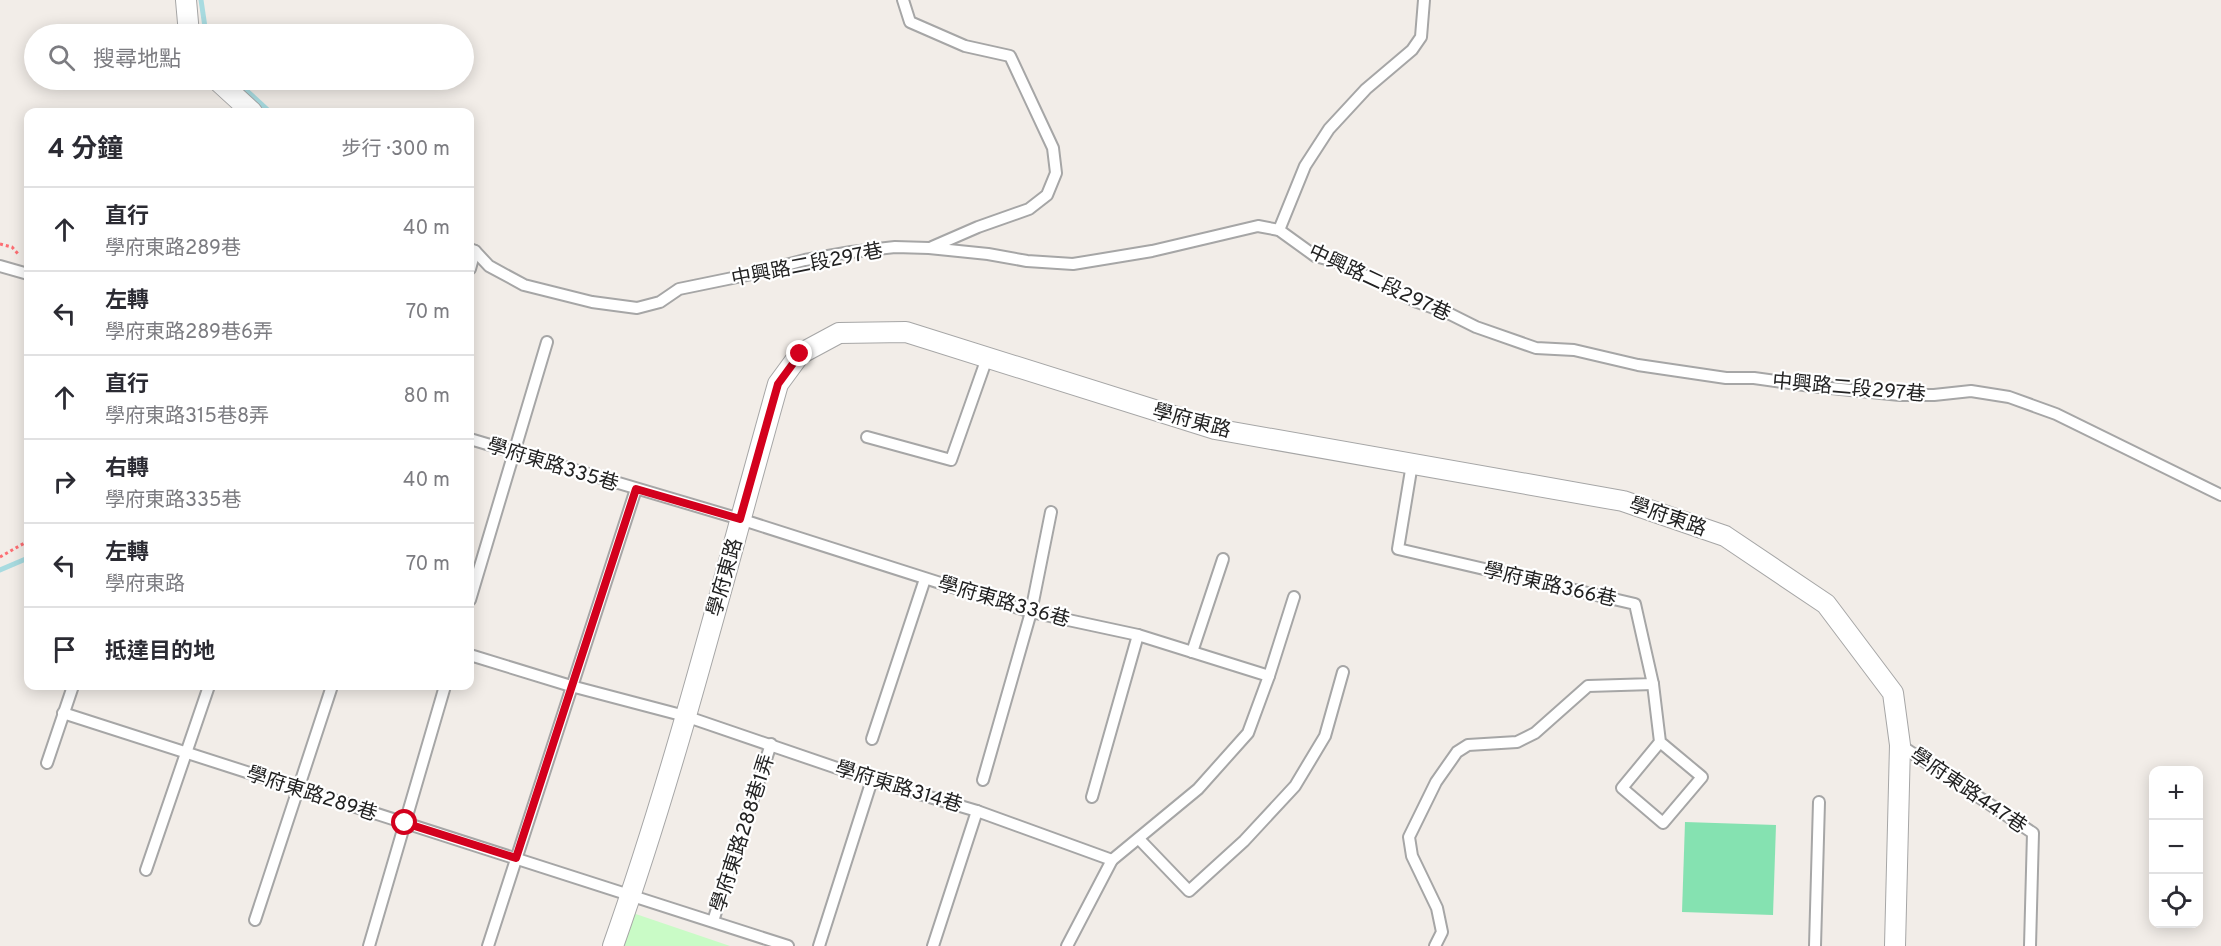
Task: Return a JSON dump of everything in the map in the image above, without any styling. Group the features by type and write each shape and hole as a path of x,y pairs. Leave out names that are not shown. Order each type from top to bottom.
{"street":[{"path":"186,0 188,24"},
{"path":"228,90 248,108"},
{"name":"學府東路","path":"612,946 630,896 686,716 778,384 800,354 839,333 906,332 1215,429 1623,501 1725,536 1826,604 1893,693 1900,745 1895,946"}],"lane":[{"path":"903,0 910,22 965,46 1010,56 1053,148 1056,173 1047,195 1029,209 929,248"},
{"path":"1279,230 1305,166 1329,129 1366,88 1412,50 1421,37 1424,0"},
{"name":"中興路二段297巷","path":"474,252 489,266 524,285 592,302 637,308 660,302 679,289 805,260 851,252 895,247 929,248 988,254 1027,261 1073,264 1152,251 1258,226 1279,230 1315,256 1338,262 1417,302 1448,313 1476,327 1536,348 1574,350 1638,365 1726,378 1754,378 1900,395 1934,395 1971,390 2009,397 2056,414 2221,495"},
{"path":"0,266 24,273"},
{"path":"474,586 547,342"},
{"path":"867,438 951,460 987,358"},
{"name":"學府東路335巷","path":"474,440 740,519"},
{"name":"學府東路366巷","path":"1412,464 1398,549 1635,604 1653,684"},
{"path":"488,946 636,489"},
{"path":"983,780 1031,612 1052,512"},
{"name":"學府東路336巷","path":"740,519 1031,612 1138,635 1269,676"},
{"path":"1192,652 1223,559"},
{"path":"872,739 925,579"},
{"path":"1067,946 1112,860 1198,789 1248,733 1294,597"},
{"path":"1092,797 1138,635"},
{"name":"學府東路314巷","path":"474,656 571,686 686,716 872,780 977,811 1112,860"},
{"path":"1139,839 1190,891 1244,841 1295,786 1325,736 1343,672"},
{"path":"1435,946 1442,932 1437,908 1412,856 1409,837 1436,782 1456,752 1468,745 1517,742 1535,733 1588,686 1653,684 1660,742 1702,777 1664,823 1622,788 1660,742"},
{"path":"46,764 72,690"},
{"path":"146,870 208,690"},
{"path":"255,920 331,690"},
{"path":"369,946 444,690"},
{"name":"學府東路289巷","path":"63,713 713,921 775,944 788,946"},
{"name":"學府東路288巷1弄","path":"713,921 771,744"},
{"name":"學府東路447巷","path":"1900,745 2033,833 2030,946"},
{"path":"819,946 872,780"},
{"path":"1815,946 1819,802"},
{"path":"933,946 977,811"}],"path":[{"path":"0,556 24,543"}],"green space":[{"path":"1685,822 1776,825 1773,915 1682,912"},
{"path":"624,910 730,946 612,946"}],"waterway":[{"path":"201,0 205,24"},
{"path":"246,90 266,108"},
{"path":"0,570 24,560"}],"route":[{"path":"405,823 516,858 636,489 740,519 778,384 800,354"}]}
